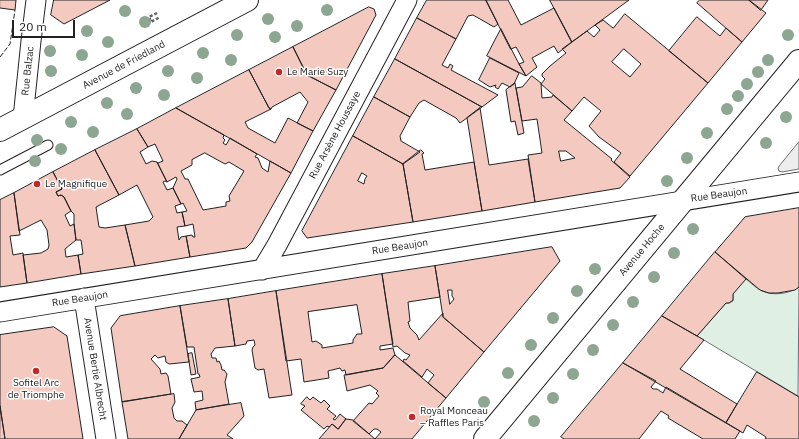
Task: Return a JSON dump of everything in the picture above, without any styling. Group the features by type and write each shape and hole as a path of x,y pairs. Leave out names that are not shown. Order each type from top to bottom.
{"street":[{"name":"Rue Balzac","path":"23,118 36,0"},
{"name":"Avenue de Friedland","path":"0,130 247,0"},
{"name":"Rue Arsène Houssaye","path":"262,270 277,245 407,0"},
{"name":"Avenue Hoche","path":"485,439 799,61"},
{"name":"Rue Beaujon","path":"0,312 799,182"},
{"name":"Avenue Bertie Albrecht","path":"84,298 106,439"}],"lane":[{"path":"0,170 48,145"}],"path":[{"path":"157,14 149,17 151,22 160,17"}],"green space":[{"path":"746,279 766,293 786,293 799,287 798,396 697,336 726,303 733,301 733,294"}],"shaded area":[{"path":"799,142 799,169 782,172 779,171 778,168 780,165"}],"building":[{"path":"0,0 16,0 15,10 0,8"},
{"path":"54,0 110,0 64,24 51,15"},
{"path":"427,0 486,0 498,24 494,27 473,15 468,16 456,39 417,18"},
{"path":"486,0 508,0 521,25 554,8 572,42 558,53 554,46 532,58 537,67 526,76 519,64 524,62 516,47 511,49"},
{"path":"550,0 629,0 572,42"},
{"path":"700,0 749,0 766,13 742,42 697,3"},
{"path":"749,0 768,0 761,10"},
{"path":"369,7 374,9 376,15 336,90 307,75 293,47"},
{"path":"625,14 708,83 630,176 614,162 621,153 599,137 589,126 601,111 584,97 572,111 541,84 545,79 542,74 566,53 562,49 587,31 594,37 600,30 595,25 603,20 613,28","holes":["624,49 641,64 630,77 612,62"]},
{"path":"697,17 720,36 726,28 742,42 708,83 669,51"},
{"path":"417,18 456,39 442,65 448,68 450,64 453,66 451,70 498,95 482,107 395,59"},
{"path":"501,29 519,64 526,76 487,56"},
{"path":"293,47 307,75 336,90 313,131 297,123 308,102 300,92 272,107 271,109 269,108 249,70"},
{"path":"490,58 519,73 514,84 510,87 502,83 498,89 495,87 496,85 490,87 479,80"},
{"path":"395,59 482,107 460,123 456,118 424,100 419,103 410,117 374,97"},
{"path":"249,70 269,108 271,109 245,122 248,128 275,143 288,118 313,131 291,173 176,108"},
{"path":"532,76 541,83 542,98 552,97 553,95 572,111 564,120 612,159 611,160 630,177 620,188 535,202 528,155 542,153 537,119 522,121 516,88 522,87","holes":["559,151 566,151 575,158 561,161"]},
{"path":"515,83 524,133 518,135 515,121 511,122 506,90"},
{"path":"374,97 410,117 400,136 401,141 420,152 403,164 353,136"},
{"path":"176,108 224,135 223,138 225,140 223,143 226,145 230,138 257,154 255,157 258,158 262,168 268,172 270,161 291,173 252,242 246,248 190,257 186,236 192,235 195,237 193,224 185,226 182,212 187,211 183,203 181,204 173,188 177,179 176,177 167,182 157,162 163,161 155,144 148,147 137,129","holes":["205,153 225,164 229,162 244,171 229,196 230,201 226,202 226,206 203,210 188,179 185,179 181,171 192,165 192,160"]},
{"path":"480,108 489,165 528,159 535,202 482,211 467,118"},
{"path":"137,129 148,147 140,152 146,164 152,161 157,162 167,182 163,182 167,190 173,188 181,204 175,206 177,213 182,212 185,226 177,227 179,240 181,237 186,236 190,257 135,266 125,225 149,221 153,217 137,185 119,195 95,150"},
{"path":"353,136 403,164 413,222 307,238 302,231","holes":["362,173 367,176 364,184 358,181"]},
{"path":"95,150 119,195 96,207 99,227 105,228 125,225 135,266 81,274 78,255 83,254 81,240 76,240 74,214 64,197 61,195 58,196 56,192 62,189 53,172"},
{"path":"421,150 424,153 422,154 425,170 474,162 482,211 413,222 403,164"},
{"path":"53,172 62,189 56,192 58,196 61,195 64,197 71,211 65,215 70,226 74,224 76,240 65,249 66,257 78,255 81,274 27,283 23,255 41,253 48,249 49,245 47,230 41,220 19,231 14,193"},
{"path":"14,193 20,235 10,236 13,255 23,253 27,283 0,287 0,200"},
{"path":"799,208 799,287 795,290 769,293 760,290 715,252 745,217"},
{"path":"552,247 560,261 484,352 443,317 435,266","holes":["448,290 452,290 452,296 454,299 450,304"]},
{"path":"715,252 746,279 733,294 733,300 726,303 697,336 662,316"},
{"path":"435,266 440,297 408,302 410,321 408,322 410,328 417,335 419,340 443,313 443,317 484,352 446,398 428,383 434,375 427,369 422,377 403,361 410,355 405,353 397,346 393,347 382,274"},
{"path":"382,274 393,344 380,346 380,350 393,348 395,355 383,368 346,375 345,370 342,371 340,368 328,371 329,378 304,382 301,359 286,361 276,291","holes":["357,305 362,334 357,334 353,340 353,343 322,348 322,345 316,341 312,342 308,312"]},
{"path":"276,291 292,395 269,398 264,369 258,370 255,368 252,350 255,345 254,340 247,341 246,344 235,346 228,299"},
{"path":"228,299 235,346 215,348 211,354 212,358 216,358 217,362 219,361 222,370 224,370 227,374 225,382 229,404 196,410 195,402 203,400 202,391 194,392 191,379 200,377 198,374 194,347 187,347 180,306"},
{"path":"180,306 189,362 169,364 166,362 165,356 158,358 155,355 151,359 160,369 161,374 166,373 168,376 171,394 122,402 111,328 120,316"},
{"path":"662,316 704,340 680,369 737,404 726,423 623,363"},
{"name":"Sofitel Arc de Triomphe","path":"54,327 67,336 83,439 5,439 0,406 0,335"},
{"path":"192,353 196,374 191,375 188,354"},
{"path":"395,355 446,398 412,439 375,439 381,432 374,429 369,434 353,421 369,403 372,404 379,396 376,393 378,391 370,385 347,391 344,375 383,368"},
{"path":"623,363 656,381 651,387 653,389 657,389 663,393 666,387 740,431 735,439 703,439 668,418 669,416 661,411 639,439 564,439 561,437"},
{"path":"757,372 799,397 799,439 765,439 766,437 747,425 743,433 726,423"},
{"path":"174,394 175,402 172,408 174,418 177,421 182,421 187,425 179,439 128,439 122,402"},
{"path":"307,397 310,400 313,397 321,403 324,400 330,406 327,409 336,416 333,419 335,420 340,414 346,419 338,429 332,424 324,429 301,410 305,406 301,404"},
{"path":"241,403 244,416 227,435 233,439 179,439 196,410"},
{"path":"0,406 5,439 0,439"},
{"path":"346,419 353,420 375,439 319,439 332,424 338,429"}],"fence":[{"path":"0,57 10,44 15,10"}],"place":[{"name":"Le Marie Suzy","path":"279,72"},
{"name":"Le Magnifique","path":"37,184"},
{"name":"Sofitel Arc de Triomphe","path":"36,371"},
{"name":"Royal Monceau – Raffles Paris","path":"412,417"}]}
